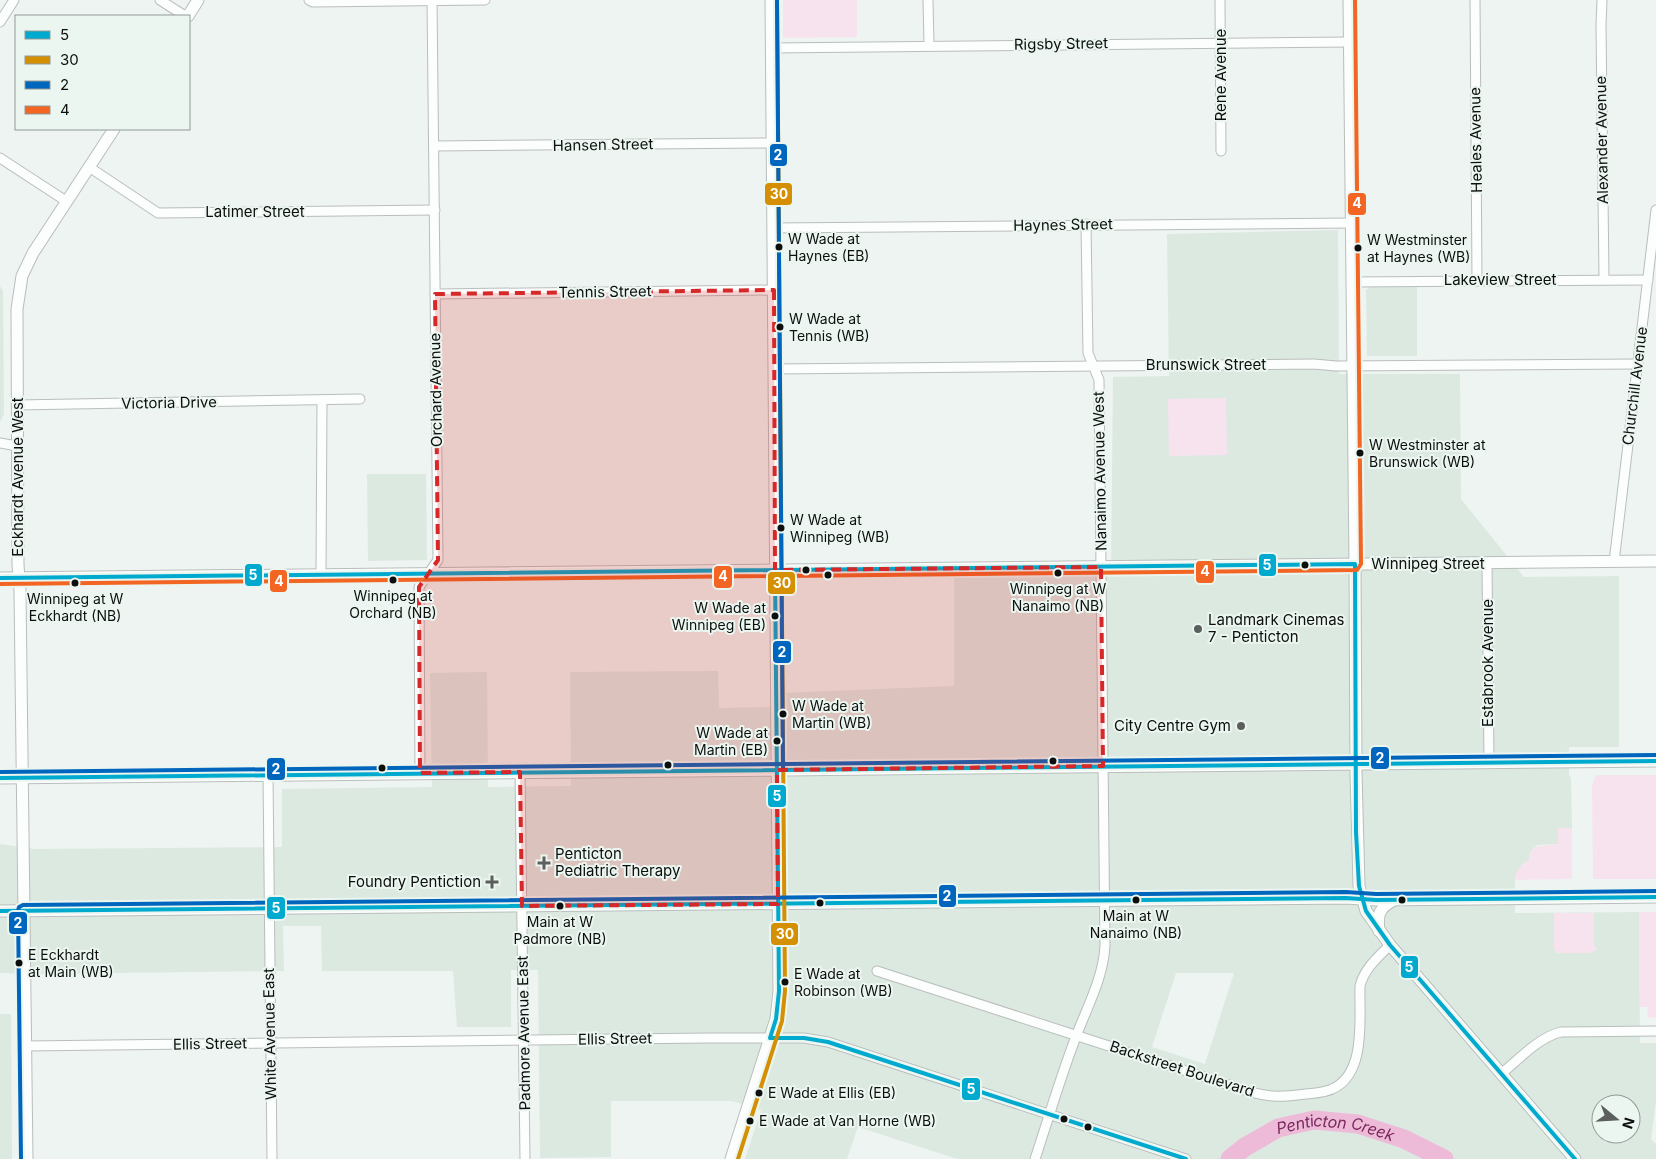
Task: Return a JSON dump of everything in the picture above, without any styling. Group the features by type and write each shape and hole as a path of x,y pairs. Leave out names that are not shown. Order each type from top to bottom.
{"main road":[{"path":"187,15 198,0"},
{"path":"731,1159 776,1019 779,998 771,0"},
{"path":"1349,0 1358,886 1366,911 1390,945 1576,1159"},
{"name":"Eckhardt Avenue West","path":"27,1159 16,320 19,288 25,268 33,252 113,130"},
{"name":"Winnipeg Street","path":"0,578 1656,561"},
{"path":"0,778 1656,761"},
{"path":"0,911 1656,897"},
{"path":"1379,931 1378,920 1380,911 1385,905 1394,900"}],"street":[{"path":"0,22 14,0"},
{"path":"160,0 184,15"},
{"path":"309,0 313,2 485,0"},
{"name":"Orchard Avenue","path":"420,773 419,587 438,560 432,0"},
{"path":"928,0 929,46"},
{"name":"Rene Avenue","path":"1220,0 1221,150"},
{"name":"Heales Avenue","path":"1474,0 1477,280"},
{"name":"Alexander Avenue","path":"1602,0 1604,279"},
{"name":"Rigsby Street","path":"772,48 1350,42"},
{"name":"Hansen Street","path":"434,146 772,143"},
{"path":"0,158 66,201"},
{"name":"Latimer Street","path":"89,167 158,213 434,210"},
{"name":"Churchill Avenue","path":"1614,562 1656,210"},
{"name":"Haynes Street","path":"774,228 1352,223"},
{"name":"Nanaimo Avenue West","path":"1035,1159 1076,1035 1103,969 1105,946 1099,380 1088,353 1086,224"},
{"name":"Lakeview Street","path":"1352,282 1648,280"},
{"name":"Tennis Street","path":"435,294 774,290"},
{"name":"Brunswick Street","path":"775,369 1314,364 1638,364"},
{"name":"Victoria Drive","path":"17,405 360,399"},
{"path":"321,575 322,400"},
{"path":"0,443 17,446"},
{"name":"Estabrook Avenue","path":"1487,563 1488,762"},
{"name":"Padmore Avenue East","path":"520,772 525,1159"},
{"name":"White Avenue East","path":"268,775 272,1159"},
{"name":"Backstreet Boulevard","path":"877,971 1265,1096 1285,1097 1332,1089 1346,1078 1357,1057 1362,976 1369,966 1390,945"},
{"path":"1501,1074 1545,1038 1554,1033 1656,1031"},
{"name":"Ellis Street","path":"25,1046 804,1038 828,1042 1186,1159"}],"highlighted area":[{"path":"774,290 775,570 1101,567 1103,766 777,770 778,904 522,906 520,772 420,773 419,587 438,560 435,294"}],"shaded area":[{"path":"783,0 857,0 857,37 783,38"},
{"path":"1338,230 1339,374 1460,374 1461,499 1524,577 1619,576 1619,747 1569,747 1572,828 1558,828 1558,844 1537,845 1530,853 1529,860 1522,865 1515,877 1515,913 1639,912 1640,1043 1656,1043 1656,1101 1651,1139 1656,1144 1656,1159 957,1159 858,1127 847,1159 745,1159 761,1110 732,1101 611,1101 611,1157 540,1158 538,970 511,970 511,1027 457,1027 453,971 322,971 321,926 283,926 284,971 0,973 0,844 35,849 282,847 282,789 432,787 430,673 487,672 488,787 571,786 570,672 718,671 719,708 779,707 781,693 954,686 954,575 1029,572 1111,574 1113,377 1169,376 1167,234","holes":["1176,973 1234,973 1205,1064 1152,1047"]},
{"path":"0,286 3,291 4,414 0,422"},
{"path":"1370,287 1417,287 1417,356 1367,356 1366,290"},
{"path":"1226,398 1227,455 1169,456 1168,399"},
{"path":"367,474 426,474 427,560 368,561"},
{"path":"1598,775 1656,775 1656,879 1593,879 1592,785 1595,777"},
{"path":"1558,828 1572,828 1572,879 1515,880 1521,866 1529,860 1530,853 1534,847 1558,844"},
{"path":"1639,912 1656,912 1656,1017 1648,1018 1647,1007 1640,1007"},
{"path":"1554,913 1594,913 1594,944 1597,950 1589,953 1557,953 1554,949"},
{"path":"0,1014 11,1014 12,1159 0,1159"}],"waterway":[{"name":"Penticton Creek","path":"1230,1159 1245,1147 1278,1128 1314,1120 1358,1124 1404,1139 1444,1159"}],"transit line":[{"name":"30","path":"738,1159 782,1021 785,991 777,0"},
{"name":"2","path":"777,0 783,770"},
{"name":"4","path":"0,584 1357,570 1361,564 1355,0"},
{"name":"5","path":"0,578 1355,564 1356,832 1359,886 1366,911 1390,945 1575,1159"},
{"name":"5","path":"775,570 779,991 776,1019 770,1038 804,1038 828,1042 1186,1159"},
{"name":"2","path":"0,772 1656,755"},
{"name":"5","path":"0,778 1656,761"},
{"name":"2","path":"21,1159 18,911 19,907 23,905 1346,892 1376,894 1656,891"},
{"name":"5","path":"0,911 1346,898 1376,900 1656,897"}],"place":[{"name":"W Wade at Haynes (EB)","path":"779,247"},
{"name":"W Westminster at Haynes (WB)","path":"1358,248"},
{"name":"W Wade at Tennis (WB)","path":"780,327"},
{"name":"W Westminster at Brunswick (WB)","path":"1360,453"},
{"name":"W Wade at Winnipeg (WB)","path":"781,528"},
{"name":"Winnipeg at W Nanaimo (NB)","path":"1058,573"},
{"name":"Winnipeg at Orchard (NB)","path":"393,580"},
{"name":"Winnipeg at W Eckhardt (NB)","path":"75,583"},
{"name":"W Wade at Winnipeg (EB)","path":"775,616"},
{"name":"Landmark Cinemas 7 - Penticton","path":"1198,629"},
{"name":"W Wade at Martin (WB)","path":"783,714"},
{"name":"City Centre Gym","path":"1241,726"},
{"name":"W Wade at Martin (EB)","path":"777,741"},
{"name":"Penticton Pediatric Therapy","path":"544,863"},
{"name":"Foundry Pentiction","path":"492,882"},
{"name":"Main at W Nanaimo (NB)","path":"1136,900"},
{"name":"Main at W Padmore (NB)","path":"560,906"},
{"name":"E Eckhardt at Main (WB)","path":"19,963"},
{"name":"E Wade at Robinson (WB)","path":"785,982"},
{"name":"E Wade at Ellis (EB)","path":"759,1093"},
{"name":"E Wade at Van Horne (WB)","path":"750,1121"}]}
